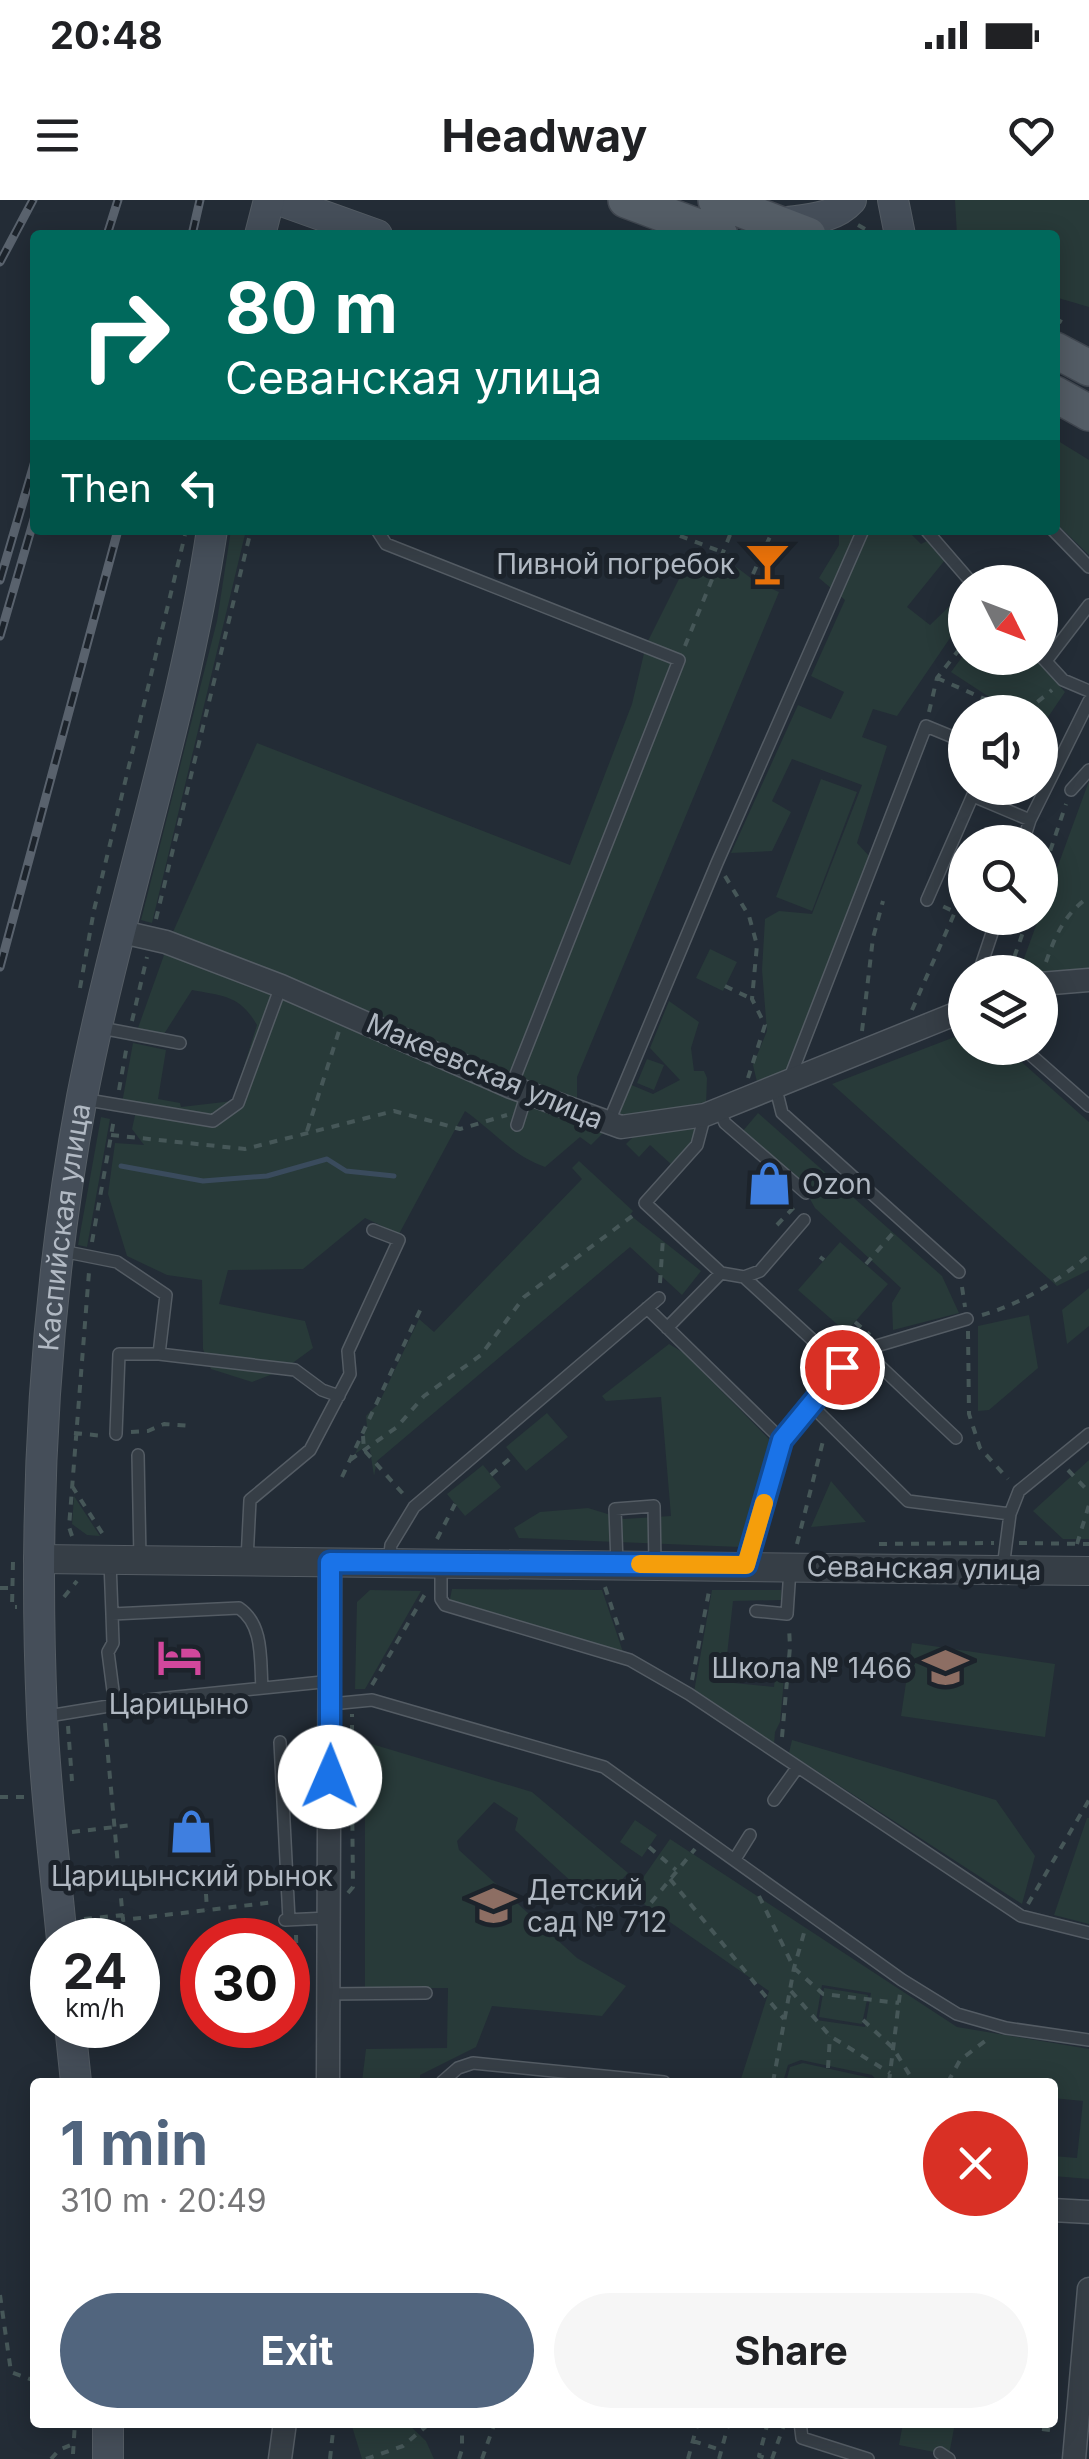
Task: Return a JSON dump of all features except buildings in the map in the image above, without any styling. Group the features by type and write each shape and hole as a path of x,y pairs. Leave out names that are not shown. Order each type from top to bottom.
{"main road":[{"path":"261,230 269,200"},
{"path":"279,200 363,230"},
{"path":"626,200 707,230"},
{"path":"716,200 794,229 848,209"},
{"path":"893,200 899,230"},
{"path":"1060,353 1089,368"},
{"path":"1060,397 1089,413"},
{"name":"Каспийская улица","path":"73,1918 55,1716 26,1560 58,1250 82,1099 118,931 188,656 211,535"},
{"path":"72,2048 76,2078"},
{"path":"108,2428 108,2459"}],"street":[{"name":"Макеевская улица","path":"118,931 166,942 281,986 312,991 346,1012 376,1018 519,1090 616,1130 712,1112 948,1016"},
{"path":"1058,977 1089,980"},
{"name":"Севанская улица","path":"26,1560 108,1549 140,1559 389,1562 611,1575 655,1564 746,1565 799,1555 1005,1556 1089,1571"},
{"path":"328,2078 330,1562"},
{"path":"1058,2210 1089,2212"},
{"path":"1074,2459 1086,2360 1089,2288"},
{"path":"280,2459 284,2428"}],"lane":[{"path":"380,535 386,544 680,660 519,1090 518,1125"},
{"path":"616,1130 717,863 862,535"},
{"path":"930,535 956,565"},
{"path":"1057,535 1089,567"},
{"path":"1058,641 1089,605"},
{"path":"1058,674 1089,691"},
{"path":"1028,825 1089,701"},
{"path":"948,735 926,726 782,1083 782,1113 959,1272"},
{"path":"1071,790 1089,770"},
{"path":"927,900 968,805"},
{"path":"1000,805 1030,820"},
{"path":"82,1099 214,1121 238,1103 281,986"},
{"path":"96,1028 180,1043"},
{"path":"1042,1065 1089,1106"},
{"path":"806,1193 712,1112 697,1145 645,1204 721,1273 744,1278 842,1367"},
{"path":"744,1278 760,1271 804,1220"},
{"path":"247,1560 250,1500 310,1450 350,1374 348,1351 399,1240 373,1230"},
{"path":"58,1250 117,1262 166,1295 158,1354"},
{"path":"667,1328 721,1273"},
{"path":"389,1562 391,1545 414,1508 659,1298"},
{"path":"647,1308 782,1440"},
{"path":"746,1565 782,1440 842,1367 863,1350 903,1343 968,1319"},
{"path":"863,1350 956,1438"},
{"path":"116,1434 119,1354 158,1354 295,1370 322,1390 339,1396"},
{"path":"810,1405 908,1500 1010,1514"},
{"path":"1005,1556 1010,1514 1019,1491 1089,1434"},
{"path":"138,1455 140,1559"},
{"path":"611,1575 615,1509 654,1506 655,1564"},
{"path":"55,1716 113,1706 108,1652 113,1643 108,1549"},
{"path":"756,1612 788,1614 799,1555"},
{"path":"435,1565 440,1599 445,1605 630,1660 689,1694 1021,1916 1089,1933"},
{"path":"112,1614 239,1608 250,1616 257,1629 262,1688"},
{"path":"147,1700 262,1688 331,1692 372,1700 604,1767 902,1980 958,2014 1006,2028 1089,2040"},
{"path":"280,1742 288,1918"},
{"path":"774,1800 797,1768"},
{"path":"330,1777 358,1776"},
{"path":"740,1862 750,1835"},
{"path":"310,1919 328,1918"},
{"path":"328,1994 426,1993"},
{"path":"447,2078 472,2062 626,2078"},
{"path":"801,2428 802,2438 868,2459"}],"path":[{"path":"848,209 871,230"},
{"path":"678,535 722,552"},
{"path":"680,660 730,535"},
{"path":"753,574 770,535"},
{"path":"926,726 937,678 948,664"},
{"path":"937,678 976,695"},
{"path":"1046,695 1064,680"},
{"path":"1058,828 1071,790"},
{"path":"717,863 749,916 757,944 752,999 765,1026 744,1088 748,1097"},
{"path":"1049,955 1056,933 1077,905 1089,897"},
{"path":"859,1050 873,938 882,901"},
{"path":"902,1032 948,928"},
{"path":"725,986 752,999"},
{"path":"307,1133 346,1012"},
{"path":"111,1135 245,1148 394,1111 460,1129 492,1120"},
{"path":"350,1460 397,1427 424,1396 480,1355 524,1297 585,1254 645,1204"},
{"path":"659,1298 664,1221"},
{"path":"866,1264 903,1222"},
{"path":"968,1319 1004,1308 1068,1273 1089,1255"},
{"path":"959,1272 968,1319 969,1414 980,1448 1019,1491"},
{"path":"342,1477 423,1304"},
{"path":"799,1555 798,1544 828,1422"},
{"path":"135,1432 164,1424 192,1426"},
{"path":"362,1432 364,1450 414,1508"},
{"path":"491,1474 513,1456"},
{"path":"1058,1460 1089,1492"},
{"path":"72,1486 108,1549"},
{"path":"367,1694 435,1565 456,1504"},
{"path":"1076,1544 1089,1506"},
{"path":"868,1544 1005,1556 1089,1544"},
{"path":"12,1607 13,1588 26,1560"},
{"path":"611,1575 630,1660"},
{"path":"62,1601 78,1580"},
{"path":"689,1694 710,1587"},
{"path":"0,1588 13,1588"},
{"path":"783,1723 790,1647 788,1614"},
{"path":"113,1706 114,1826 123,1920 288,1901"},
{"path":"55,1716 73,1792"},
{"path":"0,1797 28,1797"},
{"path":"1021,1916 1089,1800"},
{"path":"76,1831 132,1825"},
{"path":"641,1914 704,1837"},
{"path":"648,1847 677,1871"},
{"path":"740,1862 794,1968 823,1994 899,2003"},
{"path":"670,1879 784,2020"},
{"path":"206,1894 207,1910"},
{"path":"774,2078 794,1968 810,1913"},
{"path":"92,1918 123,1914"},
{"path":"889,2078 902,1980"},
{"path":"790,1990 830,2036 890,2073"},
{"path":"863,2020 893,2048 912,2078"},
{"path":"950,2078 960,2060 976,2045 1006,2028"},
{"path":"828,2068 830,2036"},
{"path":"0,2295 11,2372 30,2379"},
{"path":"73,2454 74,2428"},
{"path":"330,2459 333,2428"},
{"path":"366,2459 403,2446 423,2428"},
{"path":"459,2459 462,2428"},
{"path":"482,2459 493,2428"},
{"path":"688,2459 696,2428"},
{"path":"718,2459 727,2428"},
{"path":"767,2428 760,2456 771,2459 783,2428"},
{"path":"1042,2429 1066,2432"},
{"path":"692,2442 721,2450"},
{"path":"51,2459 58,2450 73,2444"}],"shaded area":[{"path":"955,200 1089,200 1089,307 1060,298 1060,230 957,230"},
{"path":"1060,442 1089,460 1089,555 1060,527"},
{"path":"230,535 245,535 152,923 141,920 217,621"},
{"path":"839,535 912,535 921,544 929,540 945,560 907,607 930,625 948,608 948,641 897,716 873,709 862,737 887,746 857,843 870,857 784,1075 757,1082 753,1065 767,1031 762,970 765,919 779,911 812,914 862,785 792,759 772,801 791,812 772,851 731,853 798,705 831,719 844,692 811,676 845,600 819,578 839,545"},
{"path":"703,558 731,563 756,582 779,592 577,1077 577,1120 605,1131 591,1145 580,1137 545,1167 512,1149 465,1111 399,1234 365,1218 303,1269 228,1270 219,1304 305,1321 313,1348 283,1370 252,1382 211,1369 203,1349 202,1280 167,1275 127,1256 108,1194 115,1143 144,1145 132,1129 136,1111 122,1103 133,1043 166,1050 158,1099 180,1103 181,1107 233,1101 257,1025 237,1002 192,990 164,1034 138,1028 169,941 257,743 570,865 632,704 646,645 685,567"},
{"path":"956,675 1050,675 1065,692 1058,702 1058,695 986,695"},
{"path":"821,779 857,792 812,911 776,897"},
{"path":"1089,781 1089,971 1058,974 1058,955 1025,955 1033,935 1058,935 1058,866"},
{"path":"710,949 737,962 723,991 696,978"},
{"path":"669,1001 699,1022 691,1048 694,1071 704,1071 707,1078 706,1106 616,1118 629,1084 653,1094 680,1080 650,1048"},
{"path":"948,1040 948,1065 1025,1065 1089,1122 1089,1270 1057,1286 832,1084"},
{"path":"647,1059 664,1065 654,1090 637,1083"},
{"path":"758,1113 942,1276 959,1313 893,1330 892,1303 901,1288 815,1208 801,1183 742,1132"},
{"path":"101,1117 110,1119 87,1247 78,1245"},
{"path":"694,1123 694,1140 672,1165 650,1145 639,1157 626,1144 639,1131"},
{"path":"579,1161 633,1211 630,1215 701,1271 682,1295 630,1247 377,1461 374,1476 369,1444 355,1454 367,1428 366,1416 379,1403 419,1319 434,1332 582,1179 572,1168"},
{"path":"840,1242 888,1284 846,1332 798,1290"},
{"path":"1089,1288 1089,1326 1067,1344 1062,1310"},
{"path":"1029,1315 1038,1368 989,1410 978,1411 978,1326"},
{"path":"669,1344 684,1353 772,1442 741,1547 519,1538 514,1528 540,1512 588,1508 624,1519 671,1516 661,1397 606,1401 602,1396"},
{"path":"547,1413 568,1437 526,1471 506,1447"},
{"path":"1089,1460 1089,1539 1063,1539 1033,1511"},
{"path":"483,1465 501,1487 465,1516 447,1494"},
{"path":"831,1481 866,1522 811,1527"},
{"path":"74,1496 100,1536 87,1535 72,1524"},
{"path":"452,1589 602,1590 624,1655 449,1604"},
{"path":"370,1590 421,1591 365,1689 355,1689 357,1602"},
{"path":"712,1590 781,1590 781,1600 733,1601 724,1682 774,1687 777,1657 786,1658 774,1745 694,1692"},
{"path":"912,1643 1055,1664 1045,1737 901,1716"},
{"path":"792,1740 996,1800 1035,1856 1022,1904 789,1753"},
{"path":"365,1742 532,1792 628,1873 598,1906 515,1830 518,1818 494,1802 457,1841 459,1850 577,1958 626,1986 602,2016 492,2006 476,2047 420,2078 362,2078 366,2049 447,2048 448,1988 365,1988"},
{"path":"1089,1818 1089,1924 1054,1915"},
{"path":"635,1820 657,1835 642,1857 620,1842"},
{"path":"670,1839 957,2027 1089,2049 1089,2179 1058,2176 1058,2156 1077,2158 1083,2101 1058,2098 1058,2078 875,2078 801,2060 788,2065 784,2078 741,2078 769,1991 631,1895","holes":["822,1985 871,1993 865,2027 816,2020"]},
{"path":"824,1988 868,1995 862,2024 819,2017"},
{"path":"803,2063 871,2078 787,2078 790,2067"},
{"path":"353,2428 412,2428 426,2441 434,2459 362,2459"},
{"path":"902,2428 954,2428 949,2455 899,2445"}],"waterway":[{"path":"121,1166 203,1181 267,1176 327,1159 346,1171 394,1176"}],"railway":[{"path":"0,262 33,200"},
{"path":"109,230 118,200"},
{"path":"193,230 200,200"},
{"path":"0,580 30,478"},
{"path":"0,636 30,533"},
{"path":"0,967 117,535"}],"slow traffic":[{"path":"640,1564 746,1565 764,1503"}],"place":[{"name":"Пивной погребок","path":"768,564"},
{"name":"Ozon","path":"769,1184"},
{"name":"Царицыно","path":"179,1658"},
{"name":"Школа № 1466","path":"945,1668"},
{"name":"Царицынский рынок","path":"192,1831"},
{"name":"Детский сад № 712","path":"494,1906"}],"route":[{"path":"330,1777 330,1562 746,1565 782,1440 842,1367"}]}
